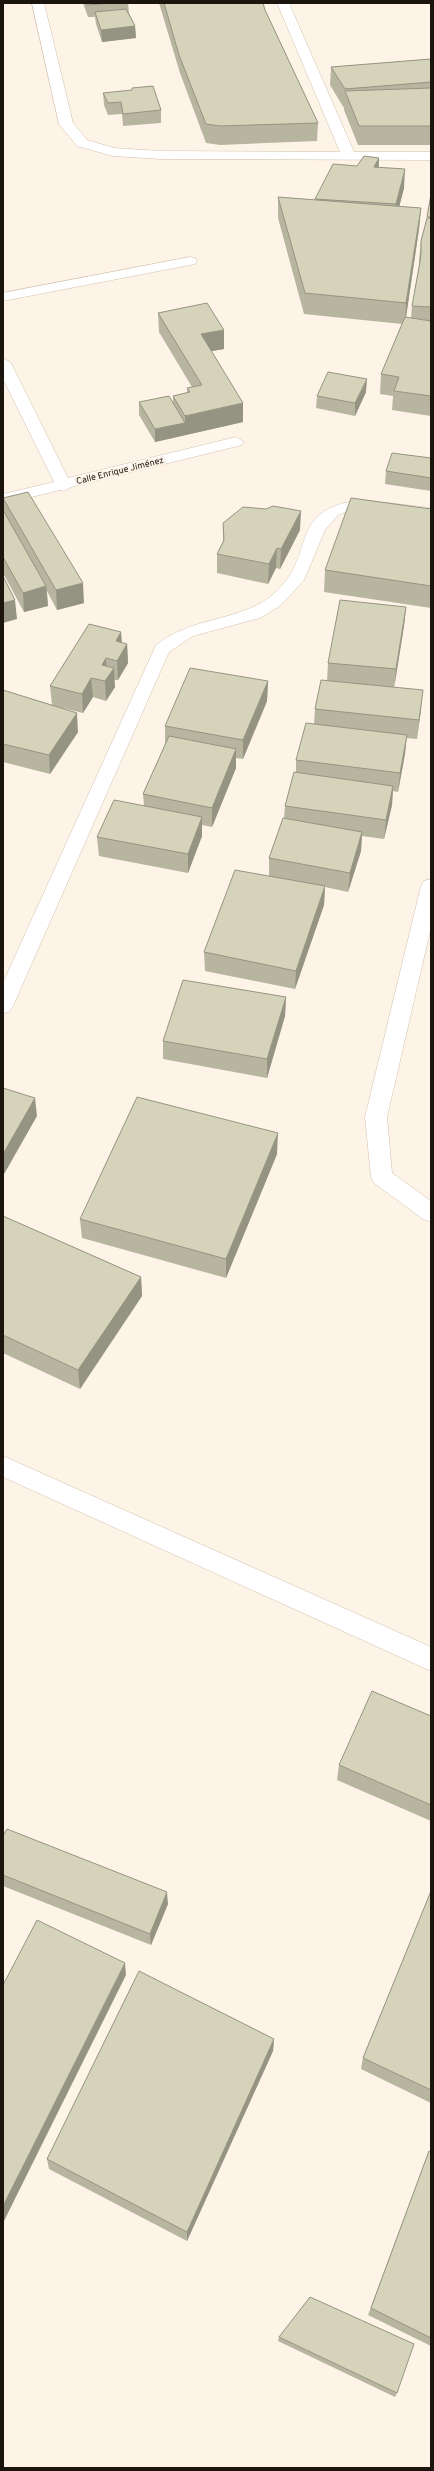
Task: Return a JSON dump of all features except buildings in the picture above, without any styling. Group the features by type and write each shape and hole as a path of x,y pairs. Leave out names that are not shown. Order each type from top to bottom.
{"street":[{"path":"38,3 66,124 82,143 113,152 161,155 431,156"},
{"path":"283,3 349,156"},
{"path":"3,297 190,261"},
{"path":"3,363 64,486"},
{"name":"Calle Enrique Jiménez","path":"3,499 64,486 236,442"},
{"path":"3,1006 162,649 175,638 192,629 258,613 282,598 296,579 320,520 330,512 345,506 362,504 431,513"},
{"path":"431,886 376,1117 382,1177 431,1213"},
{"path":"3,1466 431,1659"}]}
